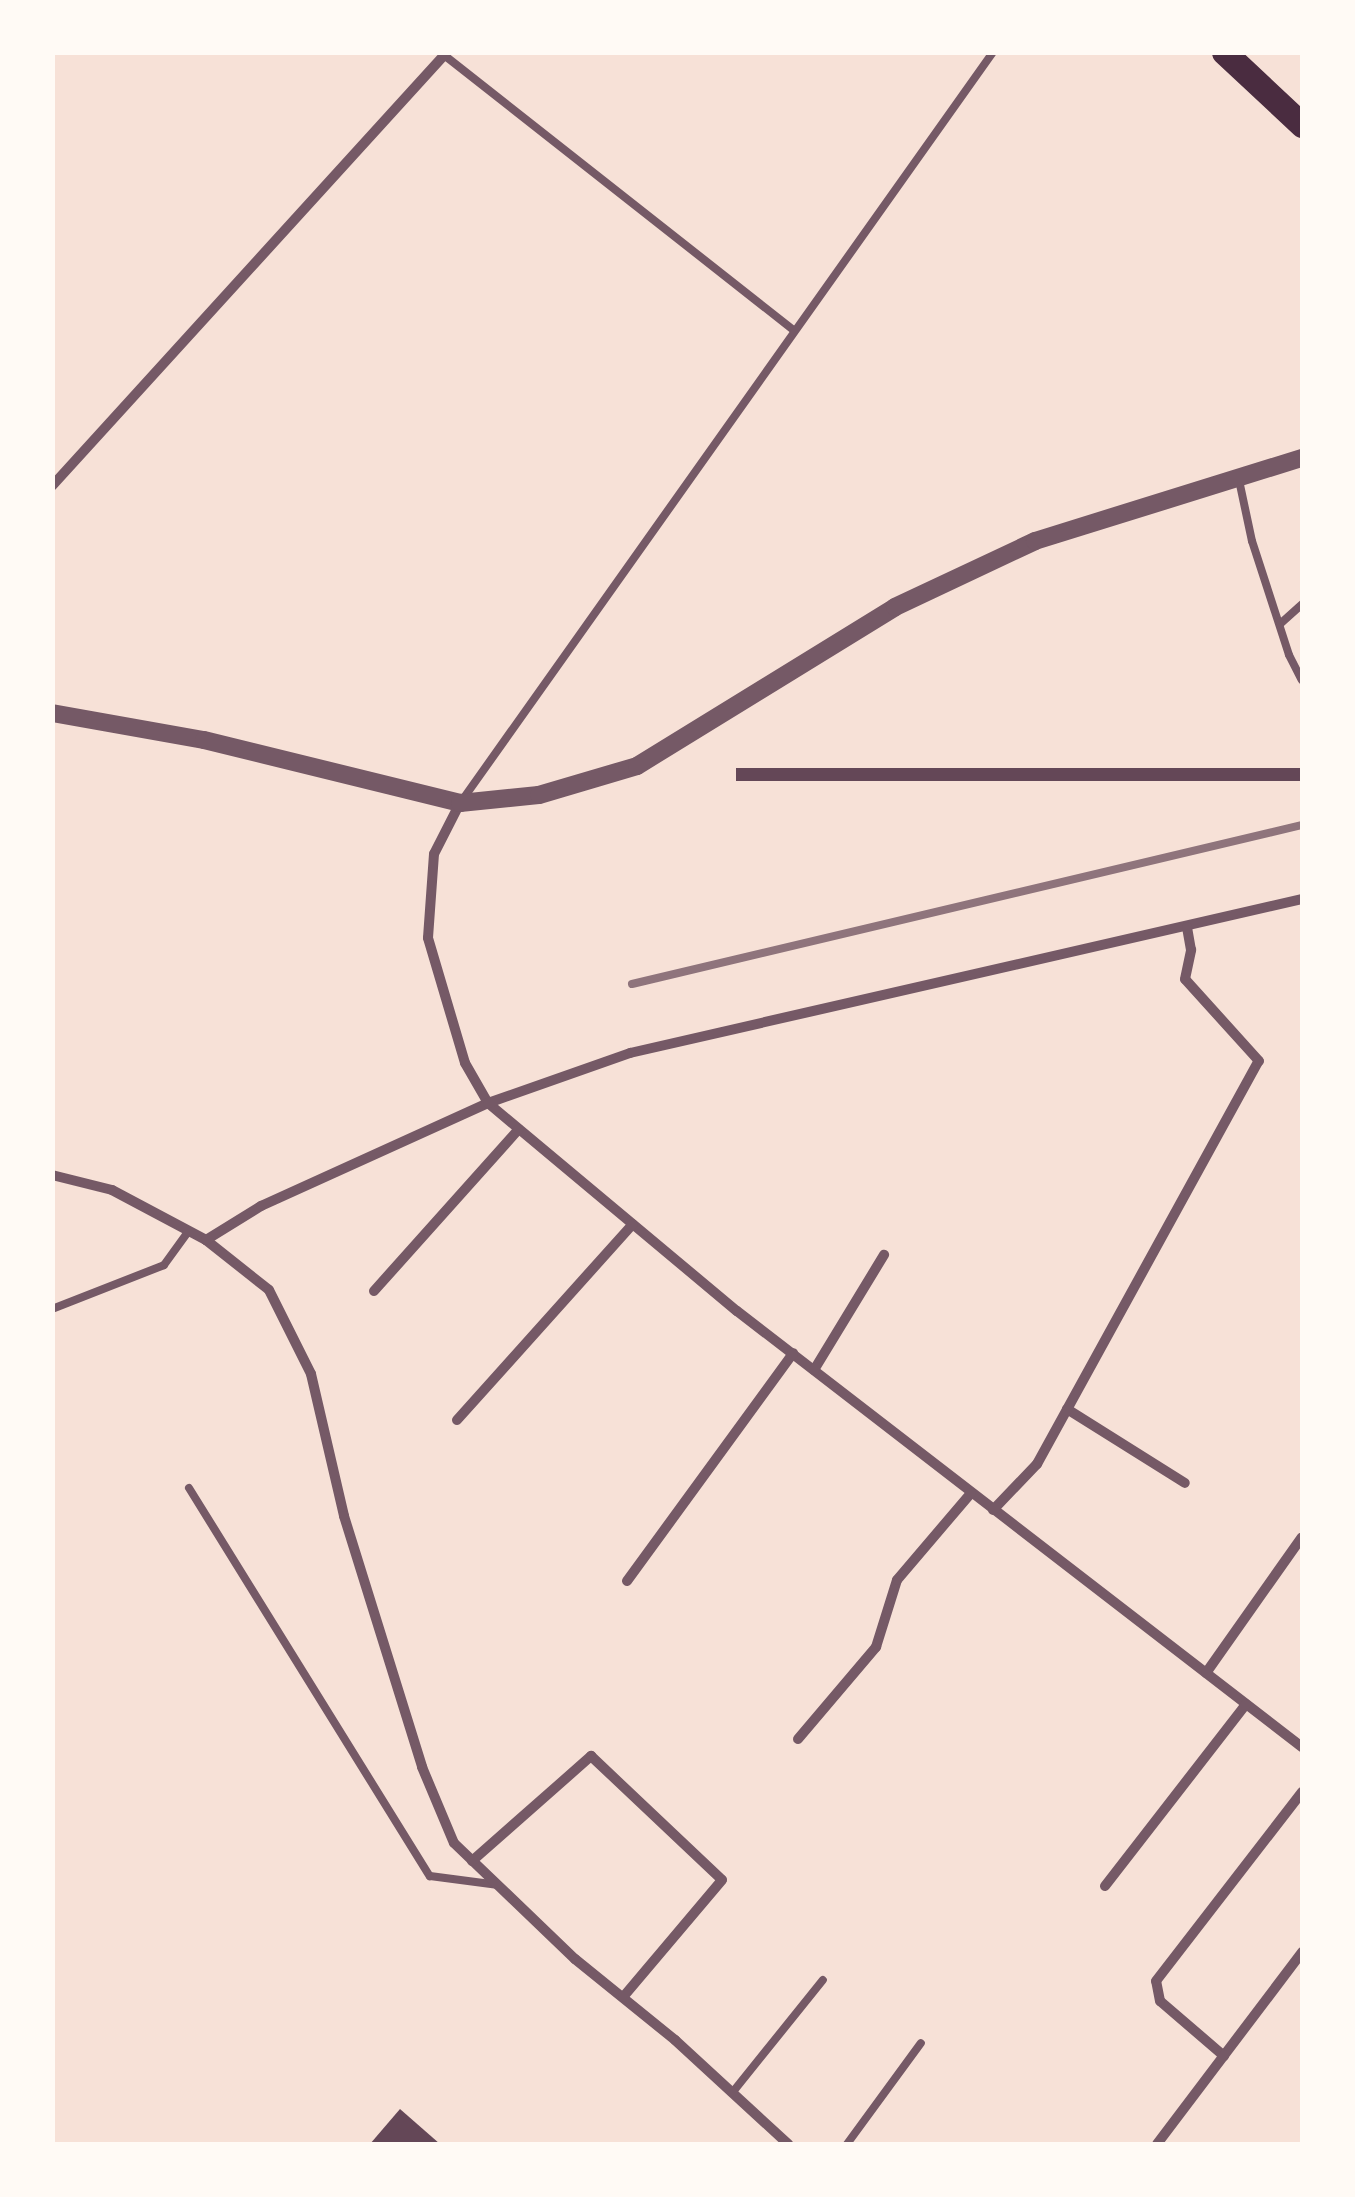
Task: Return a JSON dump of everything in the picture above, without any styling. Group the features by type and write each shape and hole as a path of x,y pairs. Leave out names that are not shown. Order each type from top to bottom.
{"main road":[{"path":"1224,52 1302,125"}],"street":[{"path":"52,486 446,54"},
{"path":"52,713 204,740 460,803 539,795 637,766 894,607 1034,541 1302,458"},
{"path":"460,803 434,854 428,938 465,1063 488,1103 814,1370 1302,1747"},
{"path":"206,1240 261,1206 488,1103 630,1054 1302,899"},
{"path":"992,1510 1037,1464 1259,1061 1184,979 1191,950 1186,928"},
{"path":"374,1290 519,1129"},
{"path":"52,1175 112,1190 206,1240 269,1290 310,1374 344,1516 422,1767 454,1842 622,1998 788,2144"},
{"path":"457,1420 633,1224"},
{"path":"814,1370 884,1255"},
{"path":"627,1580 793,1353"},
{"path":"1067,1409 1186,1484"},
{"path":"798,1740 876,1647 897,1580 971,1494"},
{"path":"1206,1674 1302,1538"},
{"path":"1105,1886 1246,1704"},
{"path":"472,1861 591,1756 722,1880 622,1998"},
{"path":"1224,2056 1160,2001 1156,1981 1302,1792"},
{"path":"1157,2144 1302,1952"}],"lane":[{"path":"460,803 993,52"},
{"path":"446,54 793,330"},
{"path":"1238,478 1252,541 1302,680"},
{"path":"1280,624 1302,604"},
{"path":"52,1309 164,1266 187,1233"},
{"path":"188,1488 430,1876 498,1885"},
{"path":"732,2093 823,1980"},
{"path":"847,2144 921,2043"}],"building":[{"path":"736,768 1302,768 1302,781 736,781"},
{"path":"400,2109 440,2144 370,2144"}],"railway":[{"path":"632,984 1302,825"}]}
